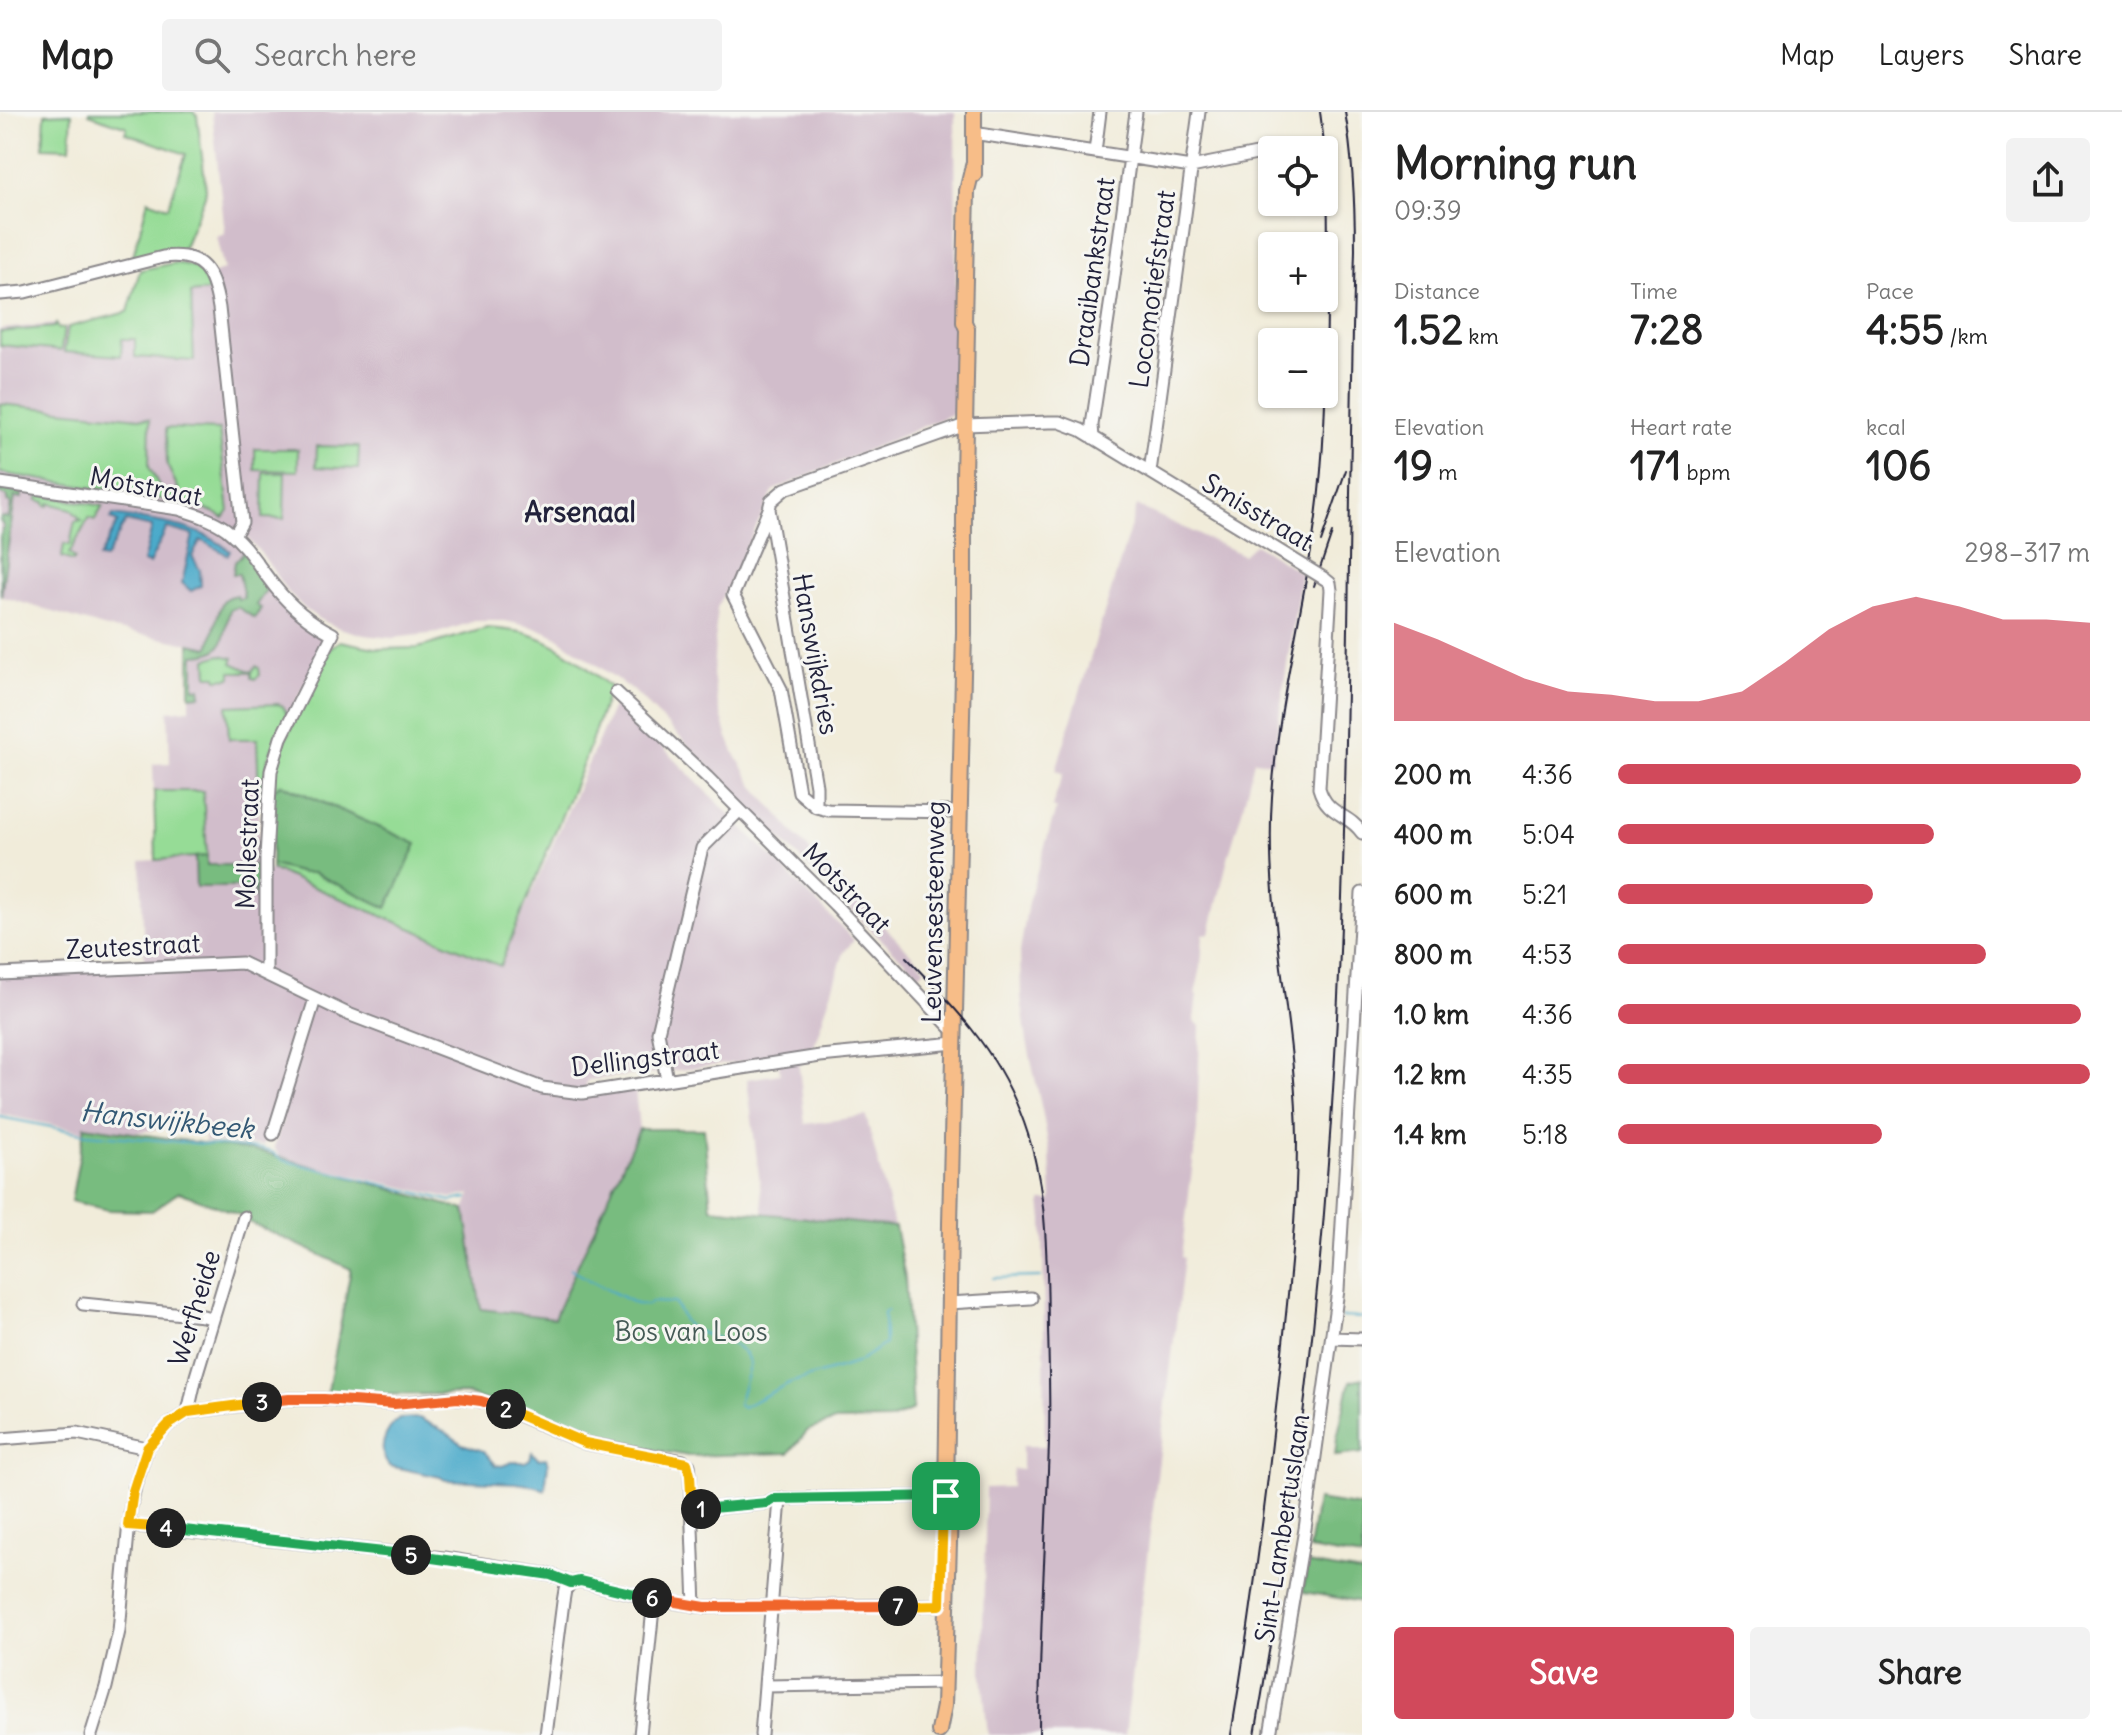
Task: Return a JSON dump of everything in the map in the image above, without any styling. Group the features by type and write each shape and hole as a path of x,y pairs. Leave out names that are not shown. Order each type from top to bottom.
{"main road":[{"name":"Leuvensesteenweg","path":"939,1733 944,1706 941,1683 943,1510 946,1496 964,632 965,425 967,329 972,323 974,112"}],"street":[{"path":"1095,152 1100,112"},
{"name":"Draaibankstraat","path":"1093,438 1092,425 1136,112"},
{"name":"Locomotiefstraat","path":"1150,472 1199,112"},
{"path":"973,133 1191,167 1258,154"},
{"path":"0,294 25,292 173,256 199,262 209,273 219,308 242,522 234,536"},
{"name":"Smisstraat","path":"965,425 1060,422 1081,430 1330,583 1319,788 1326,805 1360,824"},
{"name":"Hanswijkdries","path":"816,807 799,792 781,689 733,595 771,501 785,489 965,425"},
{"name":"Motstraat","path":"0,483 179,509 212,521 244,545 295,609 333,634"},
{"name":"Hanswijkdries","path":"769,509 816,786 816,807"},
{"name":"Mollestraat","path":"266,973 266,857 271,771 281,738 333,634"},
{"name":"Motstraat","path":"616,692 835,905 955,1038"},
{"path":"816,807 828,810 959,812"},
{"path":"667,1080 658,1032 702,848 740,810"},
{"name":"Sint-Lambertuslaan","path":"1270,1735 1305,1529 1333,1332 1362,893"},
{"name":"Zeutestraat","path":"0,974 242,963 266,973"},
{"name":"Dellingstraat","path":"266,973 348,1014 542,1088 582,1093 955,1038"},
{"path":"273,1134 315,999"},
{"name":"Werfheide","path":"188,1412 244,1217"},
{"path":"949,1303 1031,1298"},
{"path":"83,1304 213,1319"},
{"path":"1333,1332 1362,1339"},
{"path":"91,1735 119,1631 133,1491 147,1448 168,1425 188,1412 289,1399 394,1404 446,1398 471,1399 493,1404 585,1443 683,1461 689,1465 690,1475 695,1606"},
{"path":"0,1439 77,1433 147,1448"},
{"path":"692,1510 767,1503 774,1499 946,1496"},
{"path":"761,1735 780,1499"},
{"path":"128,1525 444,1558 551,1575 571,1583 580,1581 695,1606 943,1605"},
{"path":"546,1735 563,1602 565,1590 571,1583"},
{"path":"640,1735 654,1599"},
{"path":"766,1686 941,1683"}],"shaded area":[{"path":"212,112 955,112 957,412 774,490 717,608 713,675 727,735 753,785 798,838 925,968 919,975 634,691 554,635 537,628 505,621 475,621 438,633 392,638 339,628 304,608 286,590 245,535 243,549 323,641 322,650 288,716 278,704 227,707 257,738 261,874 271,869 500,966 613,707 620,705 624,708 854,940 844,952 812,1052 799,1066 805,1124 866,1116 894,1226 859,1256 765,1224 747,1079 780,1074 778,1057 673,1071 668,1067 657,1068 657,1073 587,1080 585,1094 635,1089 639,1129 554,1318 480,1309 465,1210 471,1194 452,1198 282,1159 274,1147 283,1120 273,1118 263,1146 205,1141 204,1124 97,1134 0,1114 0,968 144,960 141,861 156,860 153,764 170,763 168,711 190,709 190,644 103,627 0,596 0,329 56,324 58,329 128,312 140,270 174,263 194,266 204,276 224,270 216,236 225,233"},
{"path":"1137,506 1243,555 1255,544 1301,573 1272,763 1254,760 1210,933 1203,934 1194,1020 1200,1026 1197,1130 1125,1735 988,1735 982,1675 986,1488 1011,1487 1013,1469 1022,1470 1022,1446 1045,1446 1041,1201 1052,1201 1050,1155 1027,1041 1021,997 1020,952 1028,902 1056,809 1052,807 1063,774 1056,770"}],"green space":[{"path":"89,112 193,112 197,116 205,196 184,247 177,252 133,256 148,200 168,207 186,154 125,133 127,127"},
{"path":"72,113 70,148 43,147 45,114"},
{"path":"174,263 198,270 209,291 191,293 194,361 135,357 135,339 122,339 121,356 64,352 68,327 128,312 140,270"},
{"path":"56,324 58,329 64,328 61,351 0,345 0,332 54,327"},
{"path":"0,404 150,419 149,467 165,497 179,490 167,465 166,428 219,430 229,511 224,518 188,503 0,473"},
{"path":"317,446 359,447 358,469 316,467"},
{"path":"255,449 298,449 298,471 255,470"},
{"path":"264,473 285,473 284,519 263,518"},
{"path":"0,489 22,493 22,498 15,497 1,596 0,537 4,527 0,521 1,517 9,518 11,503 7,502 7,496 0,494"},
{"path":"40,495 103,506 95,520 89,518 69,554 75,558 73,561 62,557 64,544 70,545 75,521 82,521 71,509 49,503 49,506 45,505 45,502 37,500"},
{"path":"244,552 268,588 256,605 261,608 255,618 237,607 230,610 219,648 194,655 194,688 200,688 201,695 190,696 190,644 209,648 224,600 237,595 238,599 244,598 239,574 233,574 235,562"},
{"path":"487,628 520,632 548,642 610,687 585,759 500,966 271,869 271,865 314,873 387,908 416,844 282,784 273,790 276,763 332,646 340,641 380,649 418,648"},
{"path":"221,655 234,658 232,663 252,672 231,672 231,678 208,676 207,659"},
{"path":"256,666 260,675 252,678"},
{"path":"227,706 283,706 288,716 268,758 264,799 259,799 257,739 229,739"},
{"path":"281,784 417,844 387,908 314,873 271,865 273,790"},
{"path":"154,791 203,791 207,856 156,860"},
{"path":"207,856 207,865 259,865 263,899 256,899 254,887 196,887 195,857"},
{"name":"Bos van Loos","path":"85,1126 262,1152 465,1210 481,1309 554,1318 639,1129 704,1129 711,1208 895,1227 905,1278 913,1410 890,1420 835,1421 808,1430 789,1453 688,1456 601,1440 468,1394 327,1395 351,1269 240,1218 241,1215 179,1192 152,1211 108,1210 71,1201"},
{"path":"1362,1378 1362,1453 1335,1456 1350,1381"},
{"path":"1317,1500 1362,1507 1362,1558 1309,1549"},
{"path":"1307,1564 1362,1573 1362,1602 1303,1592"}],"water":[{"path":"113,515 189,529 230,551 228,555 201,540 192,556 200,570 201,586 191,591 182,583 193,535 167,528 149,564 143,562 152,527 126,521 105,559 99,558 118,522 111,519"},
{"path":"419,1418 462,1444 484,1451 496,1465 525,1462 532,1452 538,1459 546,1458 545,1490 516,1483 445,1480 389,1466 383,1447 390,1429 399,1419"}],"waterway":[{"name":"Hanswijkbeek","path":"0,1117 87,1134 261,1149 272,1152 282,1160 451,1201 468,1198"},
{"name":"Hanswijkbeek","path":"570,1268 636,1304 674,1303 692,1329 740,1349 750,1364 738,1404 743,1407 789,1383 856,1363 885,1344 884,1312 888,1310"},
{"name":"Hanswijkbeek","path":"993,1278 1040,1277"},
{"name":"Hanswijkbeek","path":"1341,1317 1362,1318"}],"railway":[{"path":"1231,1735 1271,1455 1296,1195 1297,1140 1292,1054 1276,926 1271,840 1279,732 1313,538 1322,452 1328,235 1320,112"},
{"path":"1255,1735 1289,1521 1307,1378 1322,1235 1335,1049 1344,821 1355,250 1353,181 1345,112"},
{"path":"1321,542 1346,470"},
{"path":"1314,586 1332,533"},
{"path":"906,957 971,1028 998,1068 1020,1112 1041,1191 1047,1273 1049,1414 1039,1735"}],"district":[{"name":"Arsenaal","path":"580,512"}],"route":[{"path":"458,1398 493,1404 585,1443 687,1463 692,1510 767,1503 774,1499 946,1496 940,1605 705,1607 654,1599 580,1581 571,1583 551,1575 444,1558 128,1525 133,1491 147,1448 168,1425 188,1412 289,1399 394,1404 458,1398"}]}
